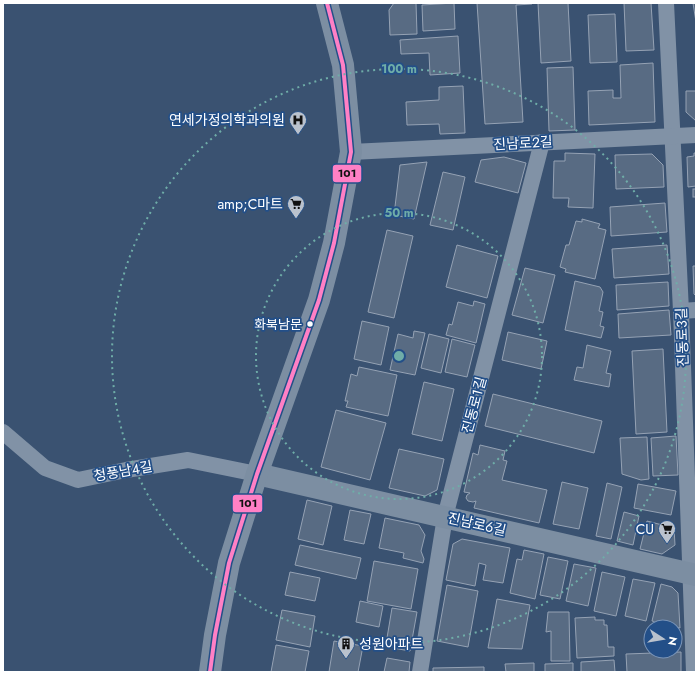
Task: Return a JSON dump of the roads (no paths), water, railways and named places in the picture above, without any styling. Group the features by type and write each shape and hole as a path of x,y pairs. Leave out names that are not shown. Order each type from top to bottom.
{"main road":[{"path":"210,672 215,635 229,563 257,474 319,300 334,242 351,152 343,65 327,3"},
{"name":"진남로6길","path":"257,474 693,574"}],"street":[{"name":"진동로3길","path":"666,3 671,136 688,311 694,672"},
{"name":"진남로2길","path":"351,152 696,135"},
{"name":"진동로1길","path":"420,672 445,517 542,142"},
{"name":"청풍남4길","path":"3,432 44,468 78,480 126,470 188,460 257,474"}],"place":[{"name":"연세가정의학과의원","path":"298,135"},
{"name":"amp;C마트","path":"296,219"},
{"name":"화북남문","path":"310,324"},
{"name":"CU","path":"667,544"},
{"name":"성원아파트","path":"346,659"}]}
